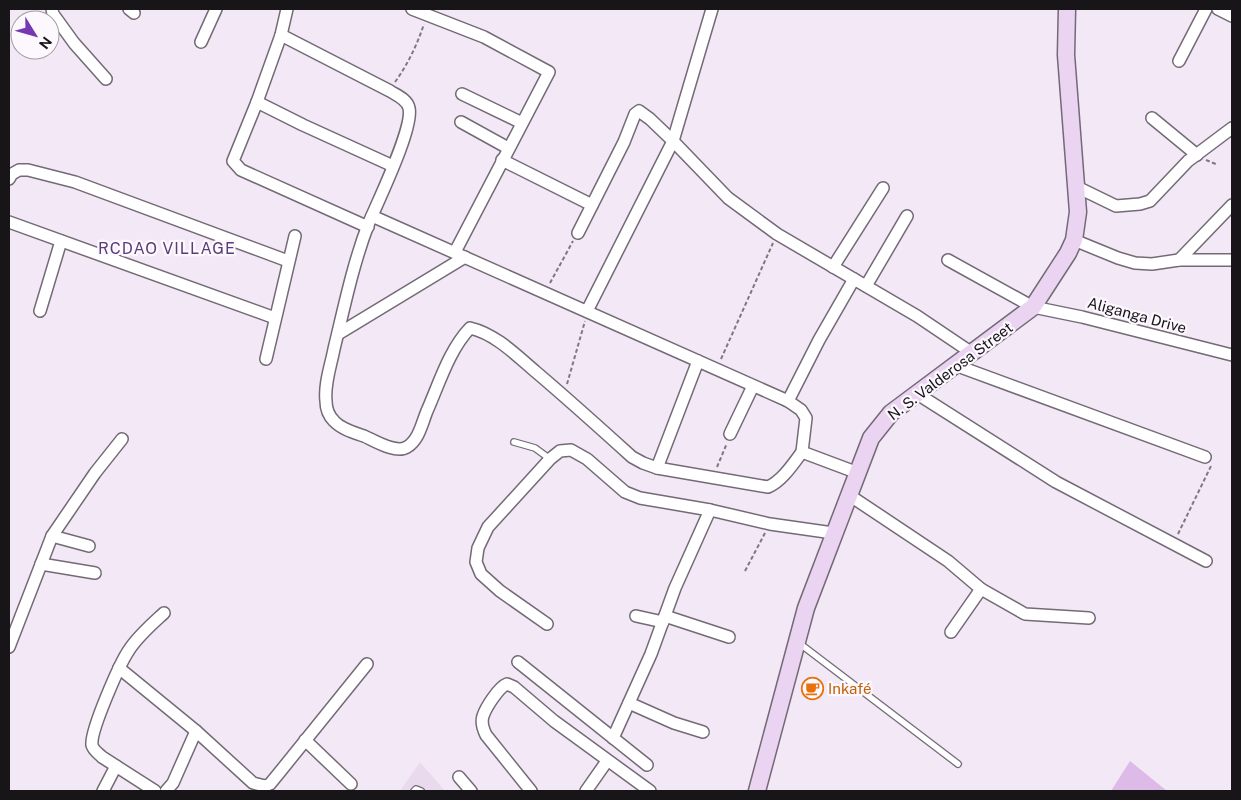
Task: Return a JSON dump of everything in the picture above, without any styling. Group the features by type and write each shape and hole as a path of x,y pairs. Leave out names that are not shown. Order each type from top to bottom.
{"main road":[{"name":"N. S. Valderosa Street","path":"757,791 806,608 833,533 871,438 891,412 956,366 1033,307 1068,253 1074,240 1078,212 1066,55 1067,9"}],"street":[{"path":"52,9 53,14 74,43 106,79"},
{"path":"201,42 216,9"},
{"path":"281,34 390,91 405,101 409,108 409,121 384,192 370,221 338,334 326,388 327,410 334,422 392,448 406,448 418,434 450,359 462,337 470,328 480,330 508,349 632,457 643,464 712,478 770,486 788,470 802,452 806,418 801,410 788,401 460,254 370,221 241,170 235,165 233,161 257,102 281,34 287,9"},
{"path":"338,334 460,254 502,160 549,72 484,37 412,9"},
{"path":"588,311 673,141 712,9"},
{"path":"1179,60 1206,9"},
{"path":"1218,9 1232,16"},
{"path":"462,94 522,123"},
{"path":"257,102 393,166"},
{"path":"578,233 624,142 636,112 640,112 673,141 728,198 776,234 917,316 972,353"},
{"path":"1152,118 1197,155"},
{"path":"461,122 508,148"},
{"path":"1077,187 1116,206 1140,204 1150,201 1188,161 1232,128"},
{"path":"502,160 592,205"},
{"path":"9,179 12,174 19,170 28,170 75,182 288,261"},
{"path":"833,267 883,188"},
{"path":"1180,260 1232,205"},
{"path":"866,286 907,216"},
{"path":"9,222 275,318"},
{"path":"266,359 295,236"},
{"path":"1074,240 1135,263 1152,264 1180,260 1232,260"},
{"path":"40,311 61,241"},
{"name":"Aliganga Drive","path":"948,260 1033,307 1082,316 1232,355"},
{"path":"788,401 819,340 854,279"},
{"path":"657,468 698,361"},
{"path":"956,366 1205,457"},
{"path":"730,434 753,386"},
{"path":"916,393 1056,482 1206,561"},
{"path":"9,647 52,536 95,473 122,440"},
{"path":"547,624 500,591 481,574 476,562 478,548 488,527 550,459 560,451 571,450 587,460 617,486 631,495 640,498 710,510 770,524 833,533"},
{"path":"802,452 858,473"},
{"path":"849,495 948,561 981,588 1025,614 1089,618"},
{"path":"613,738 652,654 675,588 710,510"},
{"path":"52,536 89,546"},
{"path":"41,564 95,573"},
{"path":"951,632 981,588"},
{"path":"155,791 95,751 92,744 118,668 129,650 164,613"},
{"path":"636,616 664,619 729,637"},
{"path":"518,662 647,765"},
{"path":"118,668 196,731 253,783 260,786 270,784 366,664"},
{"path":"531,791 486,735 482,726 483,716 499,689 507,684 514,687 554,721 650,791"},
{"path":"629,703 674,723 703,732"},
{"path":"166,791 173,783 196,731"},
{"path":"305,740 351,784"},
{"path":"586,791 607,761"},
{"path":"103,791 116,766"},
{"path":"459,777 471,791"}],"lane":[{"path":"514,442 535,448 550,459"},
{"path":"797,641 958,764"},
{"path":"414,791 416,789 421,791"}],"path":[{"path":"390,91 406,68 428,15"},
{"path":"544,292 578,233"},
{"path":"716,369 776,234"},
{"path":"564,396 588,311"},
{"path":"712,478 730,434"},
{"path":"1173,545 1208,472 1210,461 1205,457"},
{"path":"745,571 770,524"}],"shaded area":[{"path":"1130,761 1167,791 1111,791"},
{"path":"420,762 445,791 400,791"}],"place":[{"name":"Inkafé","path":"812,688"}],"district":[{"name":"RCDAO VILLAGE","path":"167,248"}]}
